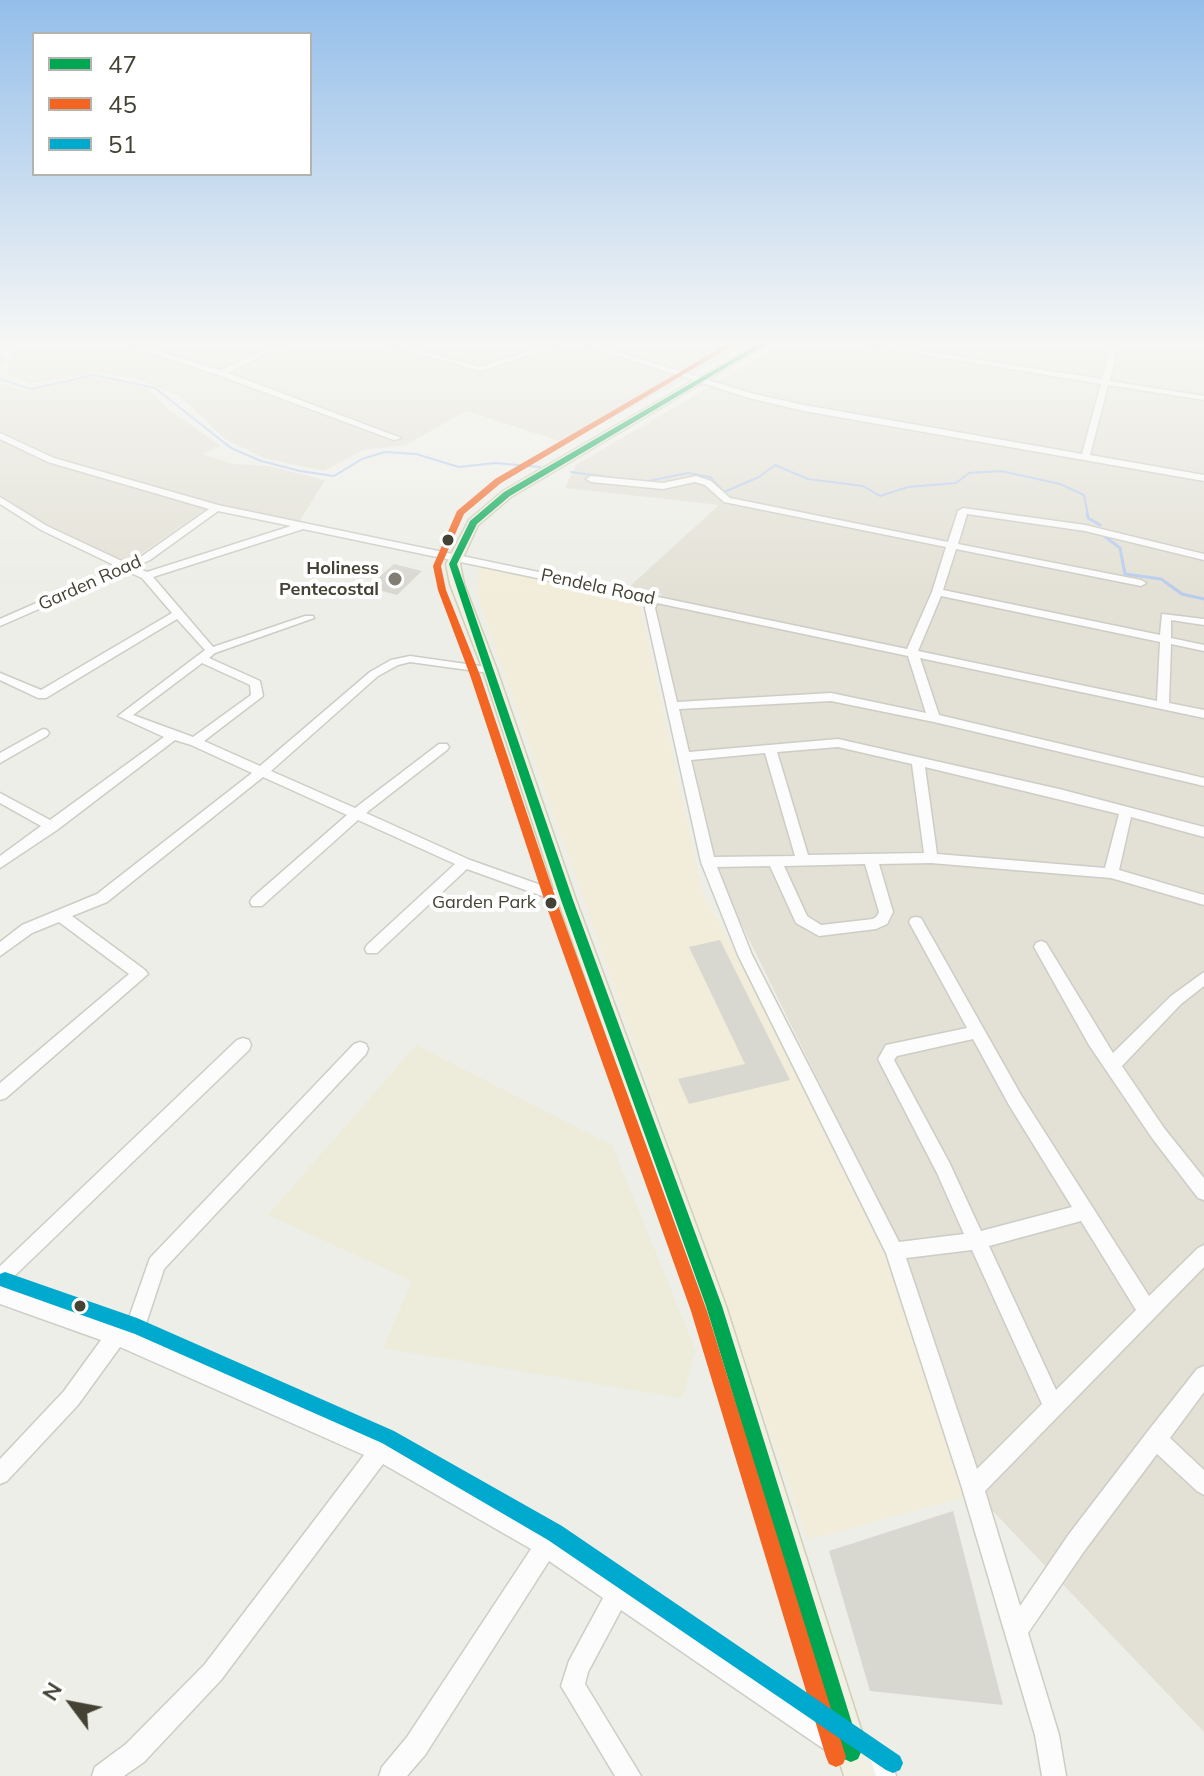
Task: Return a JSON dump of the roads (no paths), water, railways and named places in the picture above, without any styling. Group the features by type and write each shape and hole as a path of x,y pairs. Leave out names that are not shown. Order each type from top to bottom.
{"main road":[{"path":"627,428 515,496 482,525 459,558 463,601 714,1306 855,1764"}],"street":[{"path":"370,428 397,438"},
{"path":"916,428 1204,478"},
{"path":"1085,458 1093,428"},
{"name":"Pendela Road","path":"0,436 51,460 216,508 1204,714"},
{"path":"591,479 663,486 696,479 708,483 727,500 1141,583"},
{"path":"0,500 44,528 146,576 206,655 256,683 257,696 195,742"},
{"name":"Garden Road","path":"0,623 126,568 216,508"},
{"path":"934,718 912,651 937,592 963,511 1085,528 1204,557"},
{"path":"146,576 303,526"},
{"path":"937,592 1204,648"},
{"path":"653,599 650,608 708,862 745,955 894,1251 973,1488 1047,1735 1054,1776"},
{"path":"0,676 42,695 176,615"},
{"path":"1163,706 1166,616 1204,622"},
{"path":"309,618 206,655 124,716 264,770 465,863 567,900"},
{"path":"0,950 27,929 102,898 264,770 374,674 395,662 410,659 490,670"},
{"path":"674,706 831,697 934,718 1204,782"},
{"path":"0,759 43,733"},
{"path":"0,863 173,736"},
{"path":"686,756 838,743 1204,832"},
{"path":"257,902 358,813 443,747"},
{"path":"770,750 803,861"},
{"path":"918,761 931,858"},
{"path":"0,797 52,827"},
{"path":"1111,873 1126,811"},
{"path":"708,862 931,858 1111,873 1204,900"},
{"path":"775,861 801,919 819,931 876,924 882,920 886,912 871,860"},
{"path":"372,949 465,863"},
{"path":"0,1093 140,974 61,916"},
{"path":"916,922 1015,1100 1148,1312"},
{"path":"1041,947 1112,1065 1158,1133 1204,1192"},
{"path":"1112,1065 1176,1000 1204,978"},
{"path":"977,1032 892,1050 886,1059 1054,1407"},
{"path":"0,1279 243,1045"},
{"path":"0,1474 124,1339 157,1264 360,1049"},
{"path":"894,1251 976,1241 1085,1212"},
{"path":"973,1488 1204,1254"},
{"path":"0,1295 124,1339 380,1451 546,1546 618,1592 855,1764 884,1776"},
{"path":"1016,1631 1155,1438 1204,1376"},
{"path":"1155,1438 1204,1484"},
{"path":"104,1776 135,1753 213,1672 380,1451"},
{"path":"391,1776 416,1746 546,1546"},
{"path":"618,1592 577,1669 573,1686 629,1776"}],"waterway":[{"path":"206,428 231,448 261,461 334,476 362,459 385,452 416,454 459,467 495,463 540,467"},
{"path":"571,472 644,482 688,473 710,477 724,492 759,477 775,465 808,479 863,486 880,496 908,487 956,483 969,473 1001,471 1060,484 1084,495 1088,515"},
{"path":"1087,513 1088,518 1100,525"},
{"path":"1103,535 1120,548 1125,574 1161,579 1182,594 1204,599"}],"place":[{"name":"Holiness Pentecostal","path":"395,579"},
{"name":"Garden Park","path":"551,903"}]}
